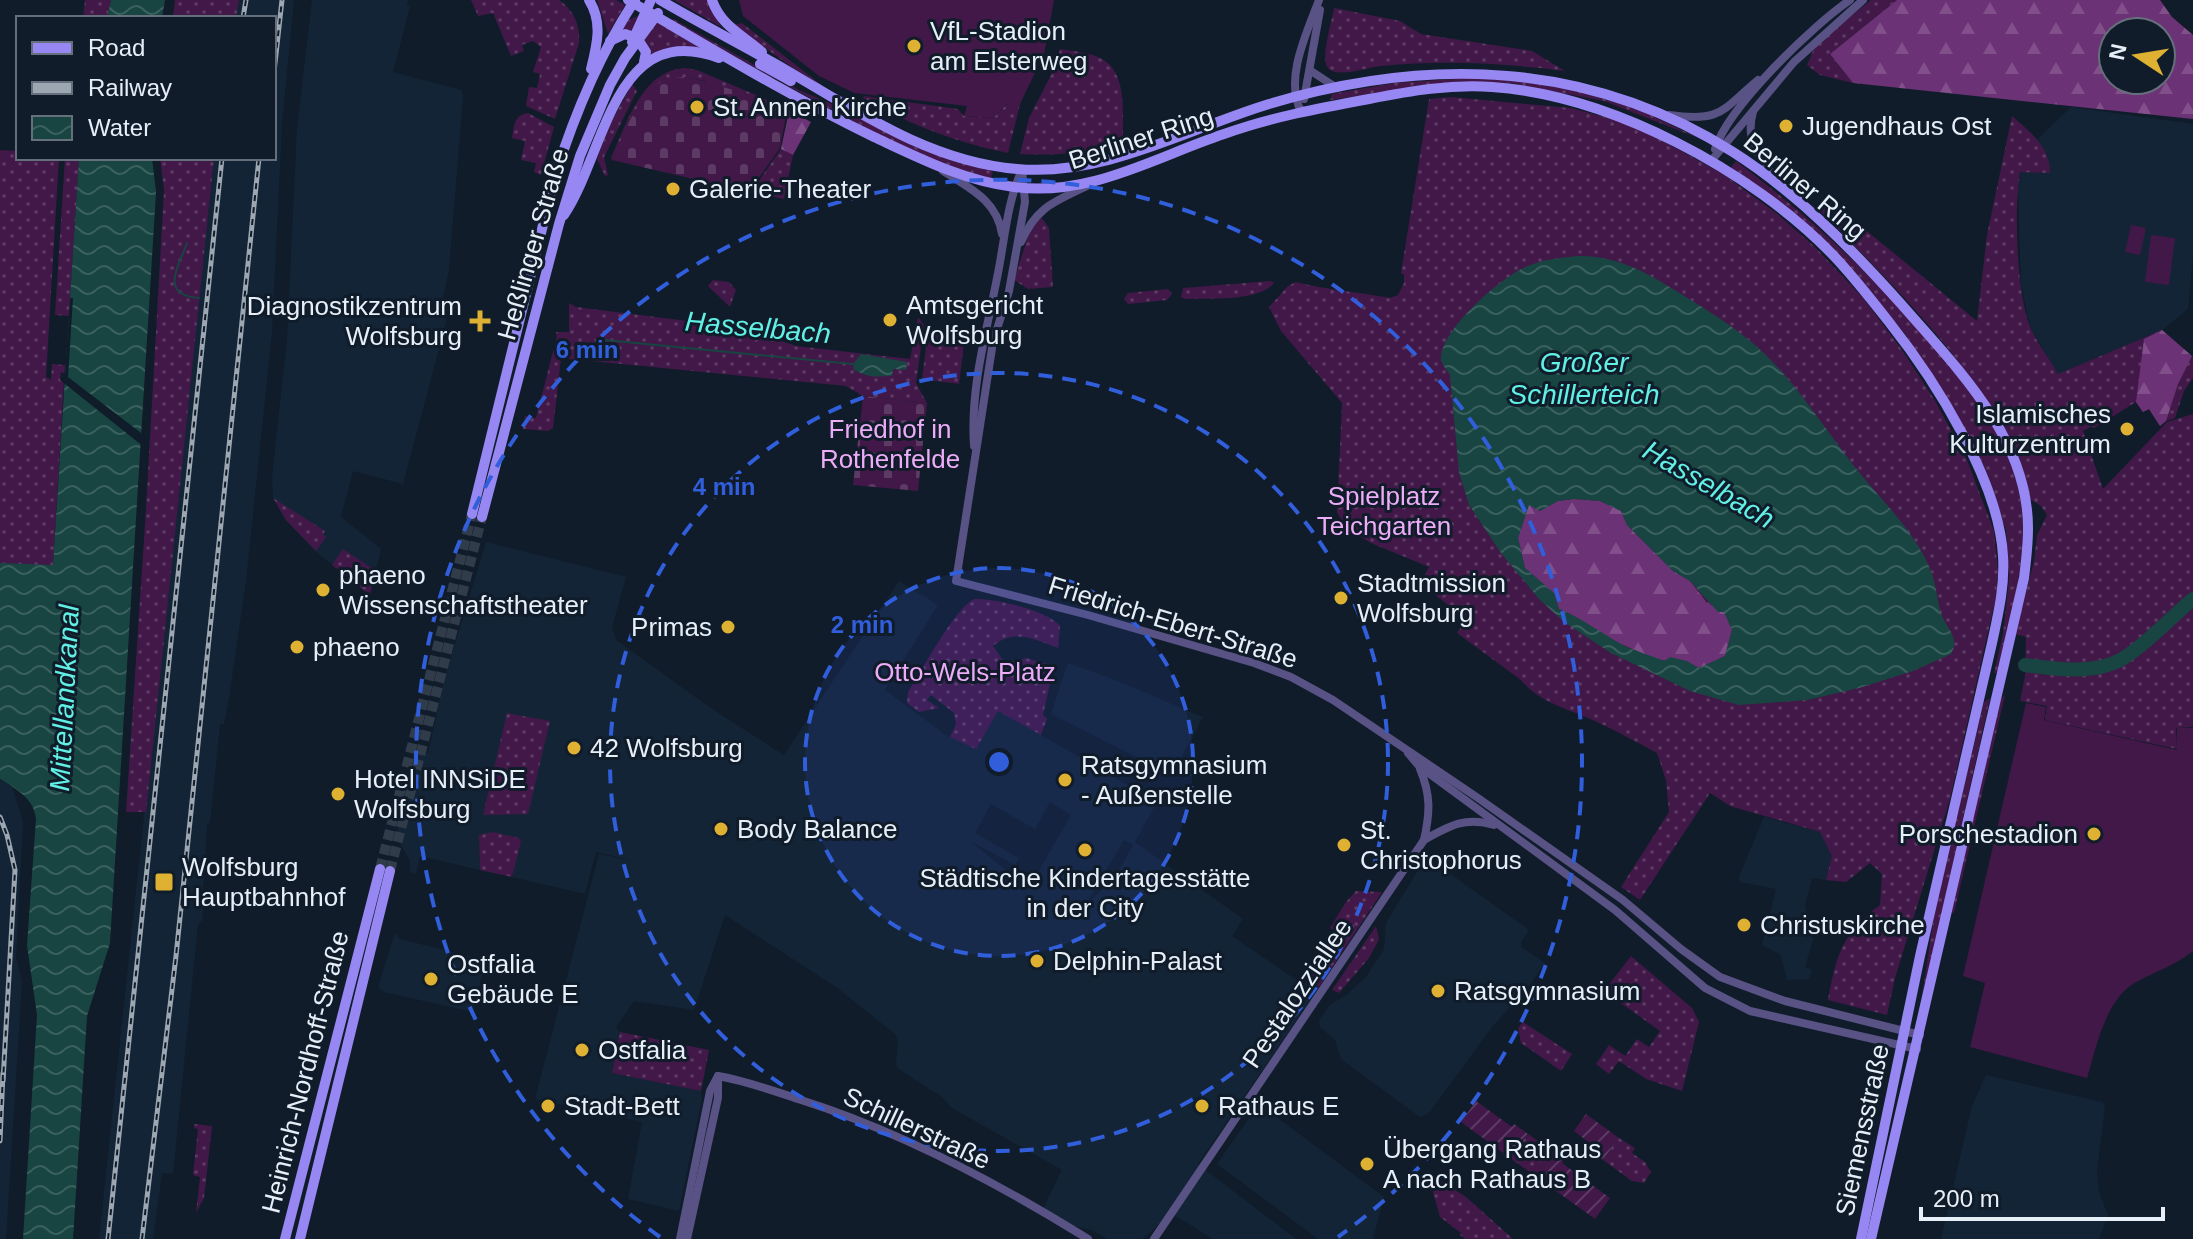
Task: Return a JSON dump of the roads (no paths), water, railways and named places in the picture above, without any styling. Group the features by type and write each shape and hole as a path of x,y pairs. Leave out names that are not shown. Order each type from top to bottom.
{"main road":[{"path":"587,87 599,33 597,18 589,0"},
{"path":"625,58 651,0"},
{"path":"712,0 722,20 732,30 779,66"},
{"path":"634,2 651,5 662,2 799,86 838,100"},
{"name":"Heßlinger Straße","path":"634,2 587,87 555,176 477,516 580,156 610,85 662,2"},
{"name":"Berliner Ring","path":"634,2 821,110 928,162 975,180 1026,188 1054,188 1095,182 1224,134 1301,111 1407,92 1452,87 1498,87 1603,112 1667,138 1711,161 1786,213 1830,252 1882,313 1923,369 1957,427 1989,494 2001,531 2004,559 2002,597 1905,1030"},
{"path":"662,2 669,23"},
{"name":"Berliner Ring","path":"662,2 903,137 977,163 1022,170 1077,167 1117,158 1263,106 1300,96 1423,75 1505,74 1548,79 1594,90 1662,114 1720,145 1785,191 1874,273 1958,369 2001,431 2015,461 2026,500 2028,526 2024,578 1944,918 1920,1035"},
{"path":"610,41 625,34 637,38 646,52 644,62"},
{"path":"559,224 576,198 617,100 644,62 667,51 680,50 743,66"},
{"name":"Heinrich-Nordhoff-Straße","path":"285,1239 385,870 300,1239"},
{"name":"Siemensstraße","path":"1861,1239 1905,1030"},
{"name":"Siemensstraße","path":"1871,1239 1920,1035"}],"street":[{"path":"1300,96 1311,71 1320,0"},
{"path":"1301,111 1295,74 1320,0"},
{"path":"1720,145 1724,129 1769,74 1828,15 1850,0"},
{"path":"1711,161 1720,145 1794,62 1863,0"},
{"path":"1311,71 1318,79 1337,88"},
{"path":"1662,114 1708,117 1735,104 1749,88 1769,74"},
{"path":"1754,107 1749,132 1753,148 1785,191"},
{"path":"928,162 990,204 999,217 1002,249"},
{"path":"974,455 979,360 1014,187 1022,170"},
{"path":"974,455 993,342 1009,291 1016,254 1026,188 1022,170"},
{"path":"1016,254 1036,215 1052,202 1095,182"},
{"name":"Friedrich-Ebert-Straße","path":"974,455 956,581 1088,615 1273,670 1333,700 1470,792 1623,900 1720,977 1785,1001 1920,1035"},
{"name":"Friedrich-Ebert-Straße","path":"1408,752 1419,766 1615,910 1705,988 1750,1011 1917,1049"},
{"path":"1419,766 1430,804 1424,840"},
{"path":"1424,840 1464,820 1500,827"},
{"name":"Pestalozziallee","path":"1154,1239 1424,840"},
{"path":"680,1239 710,1091 718,1076"},
{"path":"687,1239 718,1098 718,1076"},
{"name":"Schillerstraße","path":"718,1076 818,1105 893,1134 967,1170 1088,1239"}],"water":[{"path":"111,0 165,0 162,16 107,16"},
{"name":"Mittellandkanal","path":"79,160 152,160 156,192 110,943 87,1016 73,1239 23,1239 37,1015 27,945 36,819 28,800 0,779 0,563 53,565"},
{"name":"Großer Schillerteich","path":"1577,256 1605,258 1654,278 1732,327 1779,368 1918,545 1932,574 1942,616 1953,637 1951,654 1913,671 1859,688 1807,700 1739,705 1690,691 1611,653 1564,622 1539,599 1501,553 1469,505 1459,472 1450,375 1441,360 1450,334 1461,320 1504,280 1534,264","holes":["1558,501 1600,501 1621,511 1627,525 1673,571 1690,581 1718,612 1724,612 1732,630 1725,656 1699,668 1670,657 1664,661 1626,646 1559,609 1554,593 1525,568 1518,538 1529,505 1540,511"]},
{"path":"861,354 907,362 906,370 893,369 892,376 865,375 854,370 853,364"}],"waterway":[{"name":"Hasselbach","path":"187,243 176,271 175,286 179,292 199,298"},
{"name":"Hasselbach","path":"605,340 853,364"},
{"name":"Hasselbach","path":"2025,665 2074,670 2111,664 2140,646 2193,599"}],"tunnel":[{"path":"380,869 472,514"},
{"path":"390,871 482,517"}],"railway":[{"path":"243,16 246,0"},
{"path":"276,54 282,0"},
{"path":"108,1239 222,160"},
{"path":"142,1239 176,956 259,160"},
{"path":"0,817 15,870 3,1081"},
{"path":"0,1141 3,1073"}],"place":[{"name":"VfL-Stadion am Elsterweg","path":"914,46"},
{"name":"St. Annen Kirche","path":"697,107"},
{"name":"Jugendhaus Ost","path":"1786,126"},
{"name":"Galerie-Theater","path":"673,189"},
{"name":"Amtsgericht Wolfsburg","path":"890,320"},
{"name":"Diagnostikzentrum Wolfsburg","path":"480,321"},
{"name":"Islamisches Kulturzentrum","path":"2127,429"},
{"name":"phaeno Wissenschaftstheater","path":"323,590"},
{"name":"Stadtmission Wolfsburg","path":"1341,598"},
{"name":"Primas","path":"728,627"},
{"name":"phaeno","path":"297,647"},
{"name":"42 Wolfsburg","path":"574,748"},
{"name":"Ratsgymnasium - Außenstelle","path":"1065,780"},
{"name":"Hotel INNSiDE Wolfsburg","path":"338,794"},
{"name":"Body Balance","path":"721,829"},
{"name":"Porschestadion","path":"2094,834"},
{"name":"St. Christophorus","path":"1344,845"},
{"name":"Städtische Kindertagesstätte in der City","path":"1085,850"},
{"name":"Wolfsburg Hauptbahnhof","path":"164,882"},
{"name":"Christuskirche","path":"1744,925"},
{"name":"Delphin-Palast","path":"1037,961"},
{"name":"Ostfalia Gebäude E","path":"431,979"},
{"name":"Ratsgymnasium","path":"1438,991"},
{"name":"Ostfalia","path":"582,1050"},
{"name":"Stadt-Bett","path":"548,1106"},
{"name":"Rathaus E","path":"1202,1106"},
{"name":"Übergang Rathaus A nach Rathaus B","path":"1367,1164"}],"park label":[{"name":"Friedhof in Rothenfelde","path":"890,444"},
{"name":"Spielplatz Teichgarten","path":"1384,511"},
{"name":"Otto-Wels-Platz","path":"965,672"}]}
